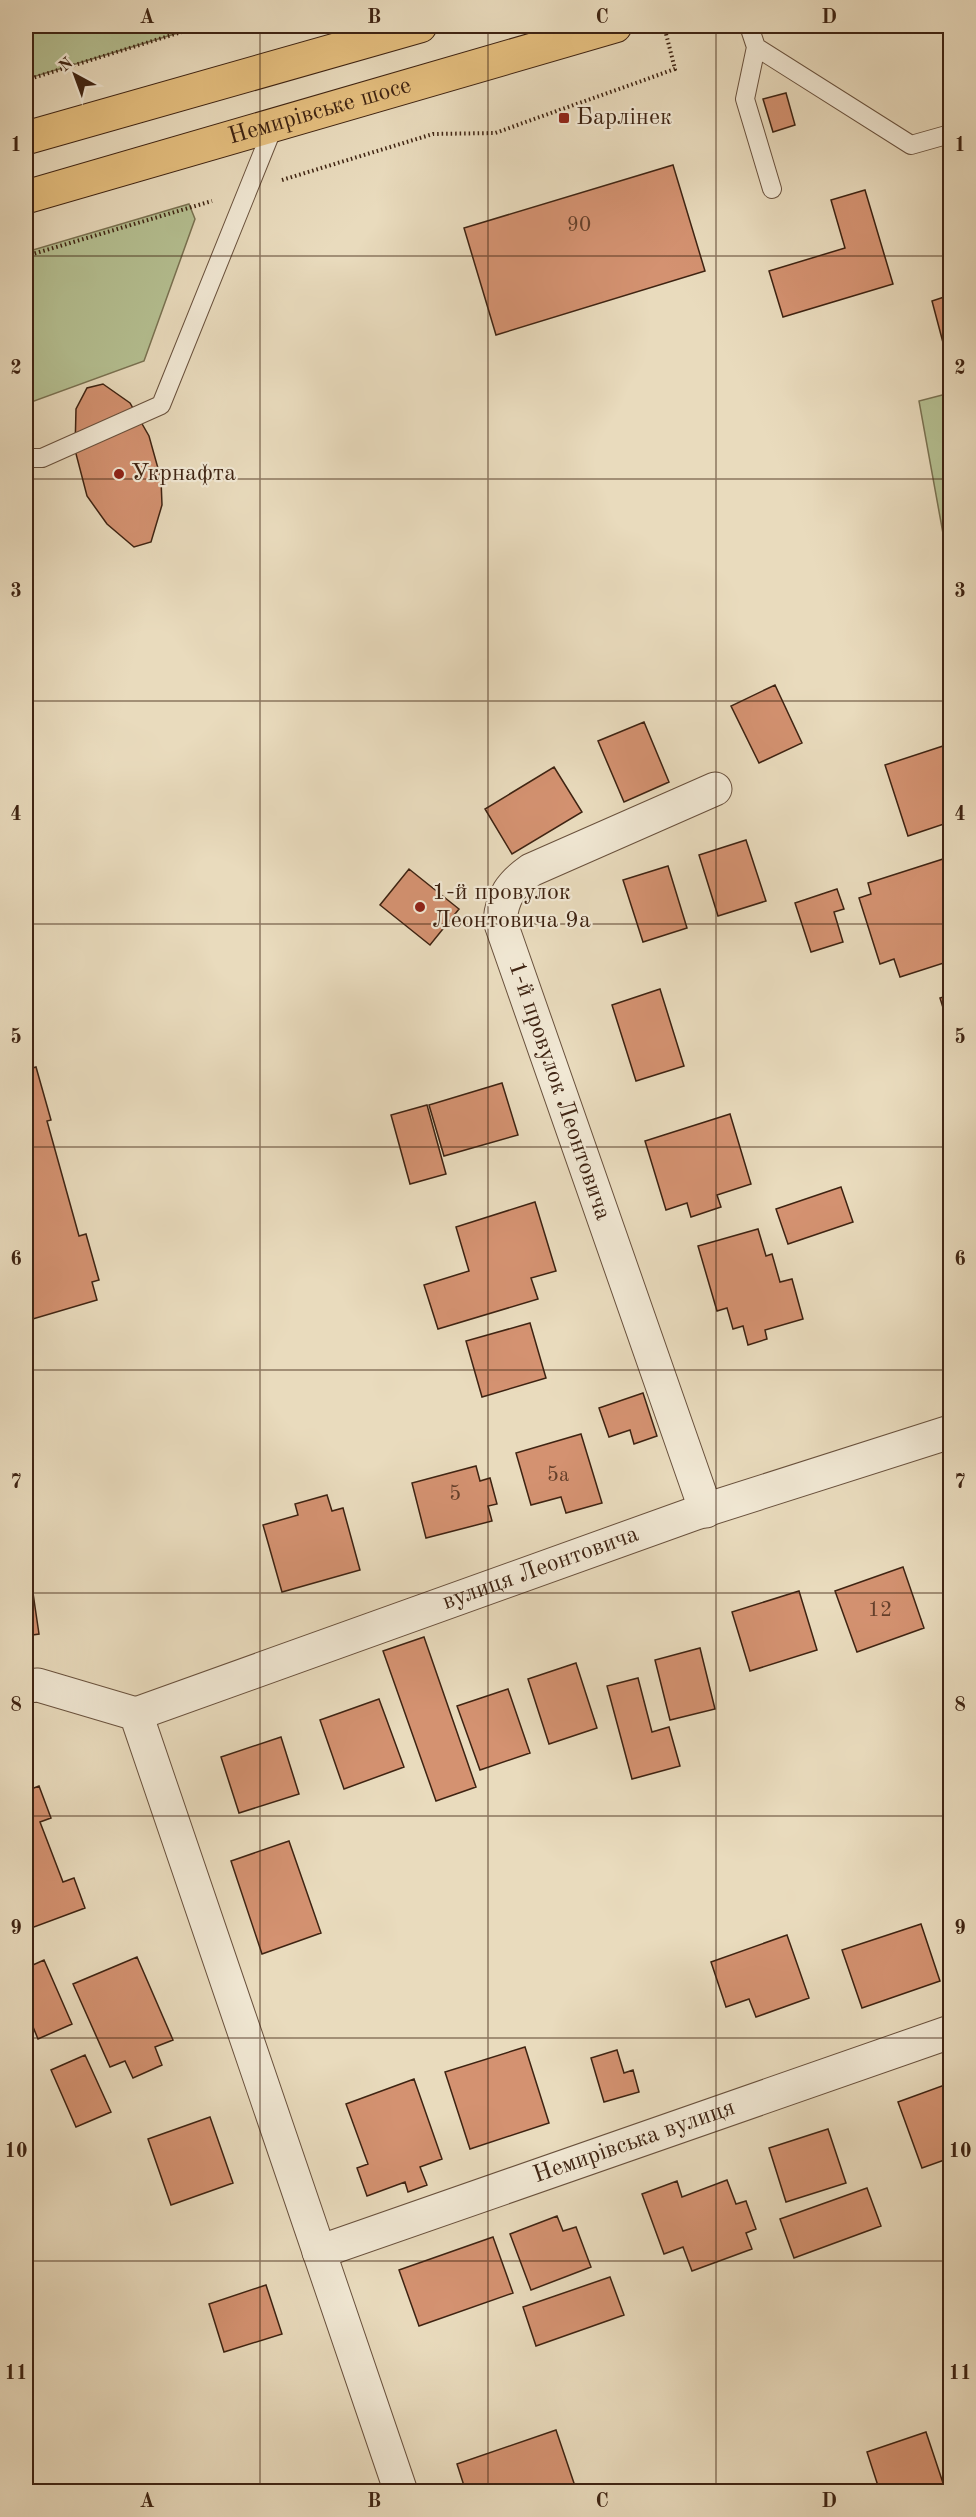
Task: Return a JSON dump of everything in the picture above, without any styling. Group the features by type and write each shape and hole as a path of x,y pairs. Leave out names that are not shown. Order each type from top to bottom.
{"main road":[{"path":"26,138 420,26"},
{"name":"Немирівське шосе","path":"26,197 615,26"}],"street":[{"name":"1-й провулок Леонтовича","path":"706,1510 500,921 507,892 518,879 531,870 715,789"},
{"name":"вулиця Леонтовича","path":"136,1714 706,1510 951,1431"},
{"path":"26,1686 39,1685 136,1714 401,2492"},
{"name":"Немирівська вулиця","path":"319,2253 951,2032"}],"lane":[{"path":"749,26 756,47 745,99 772,189"},
{"path":"756,47 911,145 951,134"},
{"path":"26,458 42,458 161,405 274,125"}],"path":[{"path":"26,80 201,26"},
{"path":"26,256 433,134 495,133 675,69 664,26"}],"green space":[{"path":"26,26 201,26 26,79"},
{"path":"189,204 195,219 144,361 26,404 26,252"},
{"path":"950,393 950,572 919,401"}],"building":[{"path":"786,93 795,125 773,132 763,99"},
{"path":"673,165 705,271 496,335 464,228"},
{"path":"865,190 893,284 783,317 769,271 845,248 831,200"},
{"path":"950,295 950,369 932,301"},
{"path":"103,384 130,403 149,436 161,479 162,505 151,542 134,547 107,524 87,496 75,450 76,409 87,388"},
{"path":"775,685 802,743 759,763 731,706"},
{"path":"644,722 669,782 624,802 598,741"},
{"path":"946,745 950,758 950,822 908,836 885,765"},
{"path":"554,767 582,812 512,854 485,809"},
{"path":"746,840 766,901 718,916 699,855"},
{"path":"943,859 950,881 950,961 900,977 894,959 880,964 859,898 871,894 868,883"},
{"path":"668,866 687,928 643,942 623,880"},
{"name":"1-й провулок Леонтовича 9а","path":"409,869 459,909 430,945 380,905"},
{"path":"837,889 844,909 834,912 843,942 811,952 795,903"},
{"path":"660,989 684,1066 636,1081 612,1005"},
{"path":"950,995 950,1030 940,998"},
{"path":"26,1058 29,1069 36,1067 51,1120 47,1121 79,1236 86,1234 99,1280 92,1282 97,1300 26,1321"},
{"path":"502,1083 518,1135 444,1156 429,1105"},
{"path":"427,1105 446,1174 410,1184 391,1115"},
{"path":"730,1114 751,1184 717,1195 721,1207 691,1217 687,1203 666,1210 645,1141"},
{"path":"841,1187 853,1222 788,1244 776,1209"},
{"path":"535,1202 556,1271 531,1278 538,1299 438,1329 424,1285 469,1271 456,1227"},
{"path":"758,1229 766,1256 772,1254 780,1282 792,1279 803,1319 765,1330 767,1339 748,1345 743,1326 733,1329 727,1308 717,1311 698,1246"},
{"path":"530,1323 546,1378 482,1397 466,1341"},
{"path":"643,1393 657,1436 634,1444 630,1430 609,1437 599,1408"},
{"path":"581,1434 602,1503 566,1513 561,1497 531,1505 516,1453"},
{"path":"476,1466 480,1481 490,1478 497,1504 488,1506 492,1521 426,1538 412,1483"},
{"path":"327,1495 332,1511 343,1508 360,1570 282,1592 263,1525 298,1515 295,1504"},
{"path":"26,1559 28,1559 39,1634 26,1636"},
{"path":"903,1567 924,1628 857,1652 835,1591"},
{"path":"799,1591 817,1650 750,1671 732,1612"},
{"path":"424,1637 476,1787 436,1801 383,1651"},
{"path":"700,1648 715,1709 670,1720 655,1660"},
{"path":"576,1663 597,1728 549,1744 528,1679"},
{"path":"638,1678 652,1732 669,1727 680,1766 632,1779 607,1686"},
{"path":"508,1689 530,1753 480,1770 457,1706"},
{"path":"379,1699 404,1767 344,1789 320,1720"},
{"path":"281,1737 299,1794 239,1813 221,1757"},
{"path":"39,1786 51,1818 40,1822 63,1882 74,1878 85,1908 26,1930 26,1791"},
{"path":"289,1841 321,1933 262,1954 231,1861"},
{"path":"921,1924 940,1981 862,2008 842,1950"},
{"path":"787,1935 809,1998 756,2017 749,1999 726,2007 711,1962"},
{"path":"137,1957 173,2040 155,2047 162,2065 133,2078 125,2061 110,2067 73,1984"},
{"path":"44,1960 72,2024 38,2039 26,2010 26,1968"},
{"path":"525,2047 549,2123 470,2149 445,2072"},
{"path":"617,2050 624,2073 633,2070 639,2092 604,2102 591,2058"},
{"path":"85,2055 111,2112 76,2127 51,2070"},
{"path":"414,2079 442,2159 420,2167 427,2185 408,2192 405,2182 367,2196 357,2168 368,2164 346,2104"},
{"path":"950,2083 950,2158 922,2168 898,2102"},
{"path":"210,2117 233,2183 171,2205 148,2139"},
{"path":"828,2129 846,2183 786,2202 769,2148"},
{"path":"727,2180 736,2204 746,2201 756,2229 746,2233 752,2249 692,2271 683,2247 664,2254 642,2194 677,2181 682,2197"},
{"path":"867,2188 881,2226 794,2258 780,2219"},
{"path":"557,2216 563,2231 576,2227 591,2267 531,2290 510,2234"},
{"path":"493,2237 513,2293 419,2326 399,2270"},
{"path":"610,2277 624,2315 536,2346 523,2307"},
{"path":"266,2285 282,2334 224,2352 209,2304"},
{"path":"556,2430 577,2492 466,2492 457,2464"},
{"path":"926,2432 946,2492 880,2492 867,2452"}],"place":[{"name":"Барлінек","path":"564,118"},
{"name":"Укрнафта","path":"119,474"},
{"name":"1-й провулок Леонтовича 9а","path":"420,907"}]}
